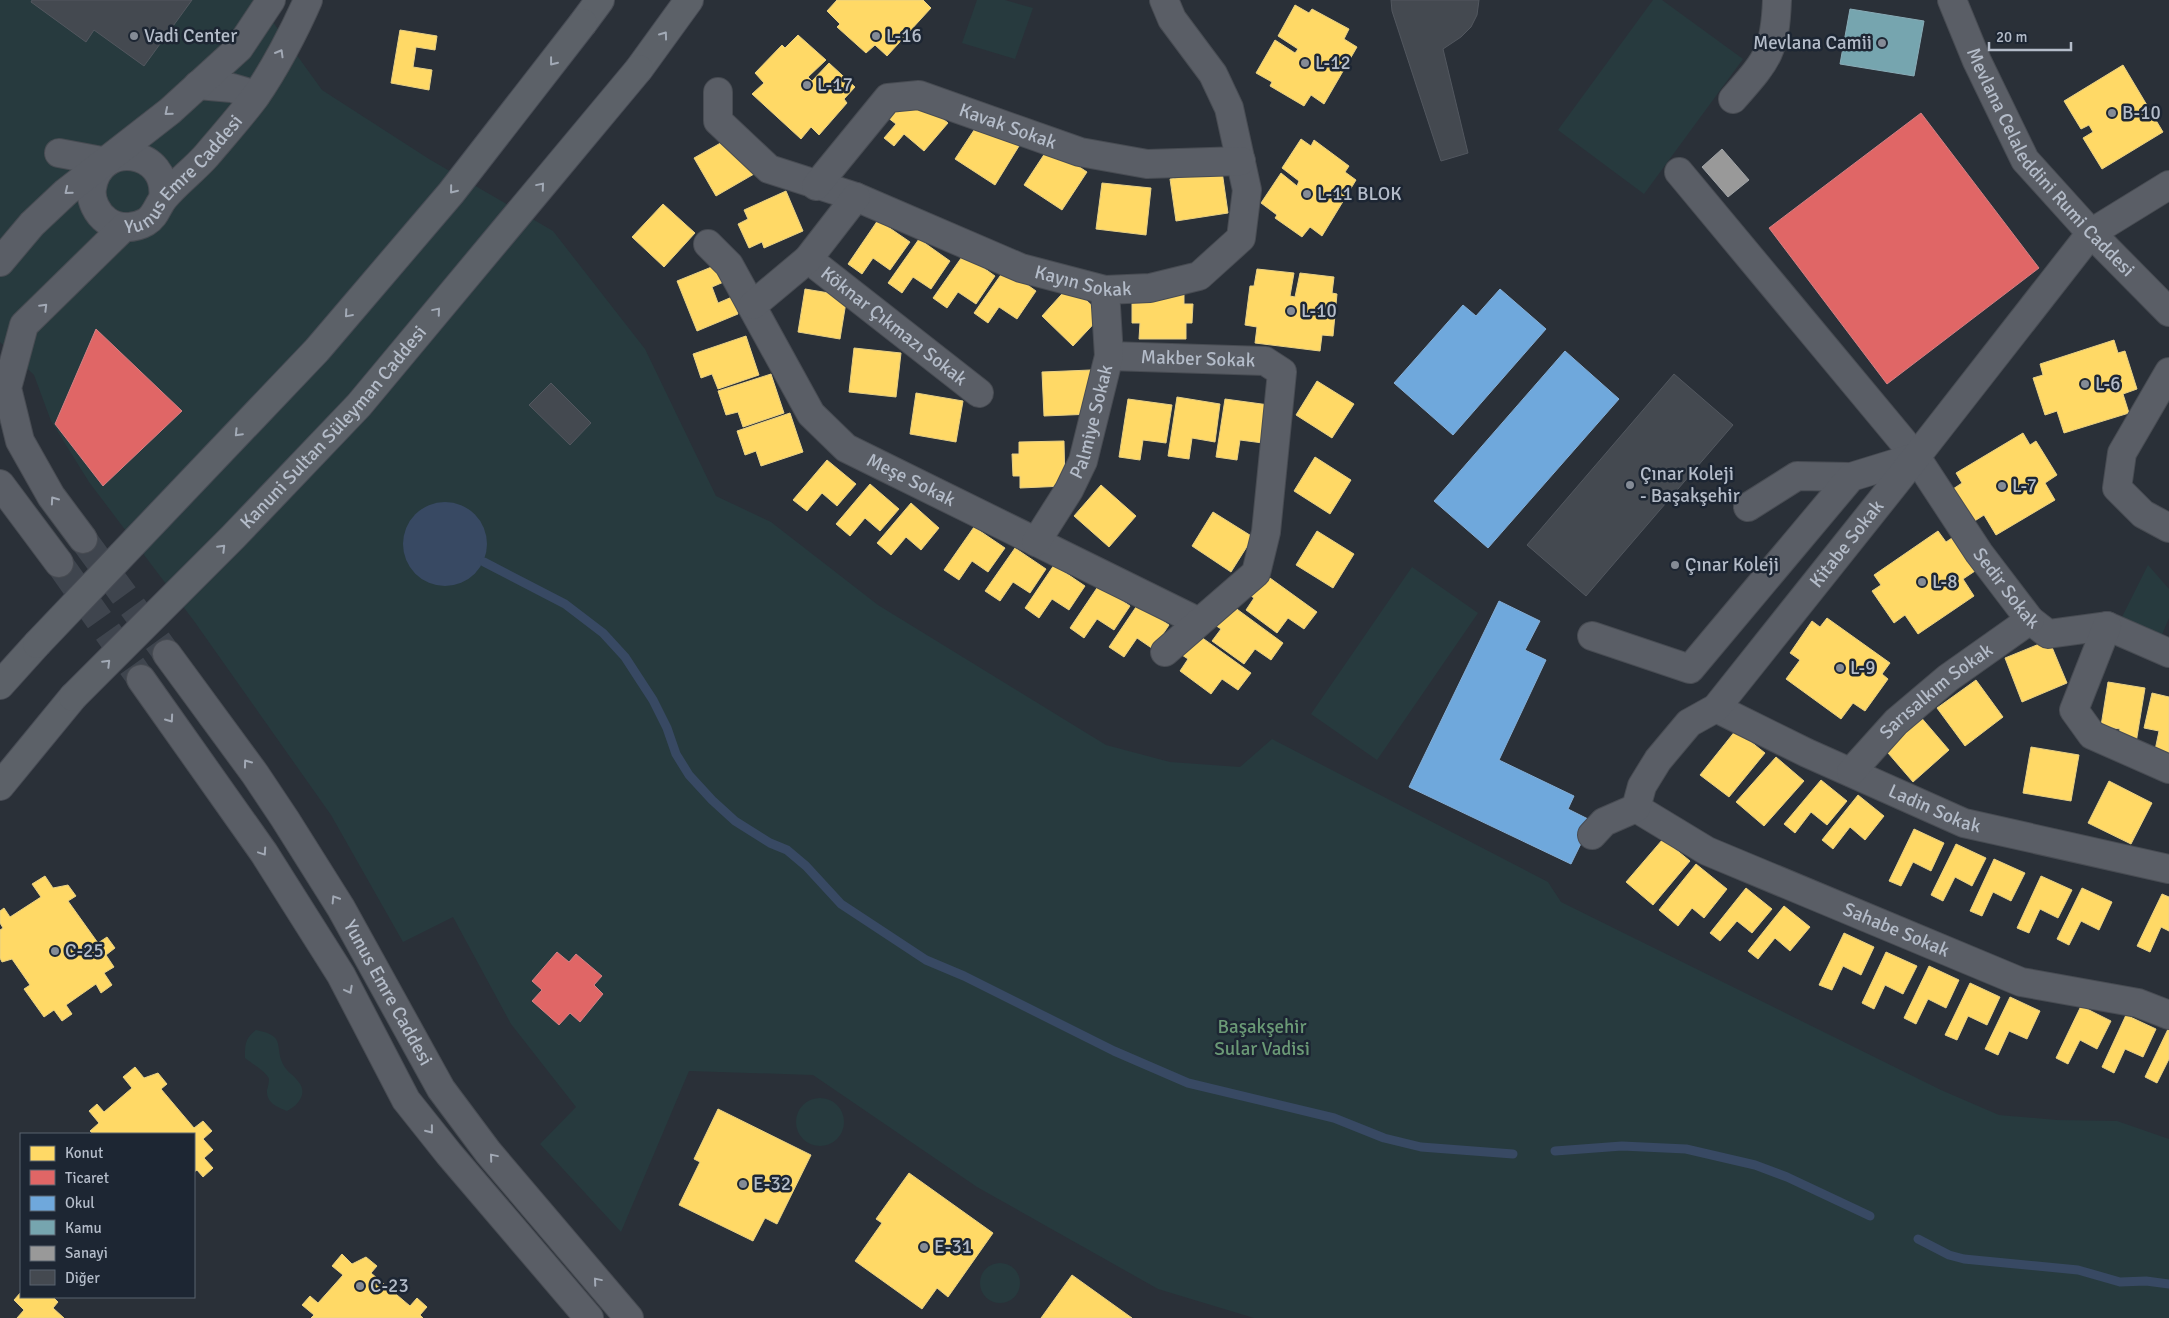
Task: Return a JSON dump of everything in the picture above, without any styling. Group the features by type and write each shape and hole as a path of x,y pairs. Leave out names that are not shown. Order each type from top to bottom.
{"main road":[{"path":"0,685 316,350 451,193 600,0"},
{"name":"Kanuni Sultan Süleyman Caddesi","path":"0,758 73,697 233,538 359,405 639,70 689,0"},
{"path":"0,673 37,644"},
{"path":"0,786 73,697"}],"street":[{"path":"0,262 32,224 66,192 170,111 239,48 271,0"},
{"name":"Yunus Emre Caddesi","path":"83,539 51,496 20,441 7,388 12,330 124,227 133,227 148,221 160,208 163,199 200,163 256,95 299,20 308,0"},
{"name":"Kayın Sokak","path":"718,92 718,121 769,169 816,186 856,197 1021,268 1105,290 1150,288 1199,276 1241,238 1247,190 1229,108 1213,74 1172,19 1164,0"},
{"path":"1733,99 1760,68 1771,49 1776,31 1777,0"},
{"name":"Mevlana Celaleddini Rumi Caddesi","path":"1952,0 1977,61 2025,160 2091,233 2169,312"},
{"path":"198,85 232,88 256,95"},
{"name":"Kavak Sokak","path":"816,186 888,98 919,95 1080,152 1147,164 1241,161"},
{"path":"59,153 106,162"},
{"path":"124,227 106,221 98,212 93,202 92,190 94,179 106,162 128,155 139,157 149,162 161,178 163,199"},
{"name":"Sedir Sokak","path":"1679,172 1916,457 1980,553 2030,620 2048,634 2107,626"},
{"path":"2091,233 2169,185"},
{"path":"753,305 808,259 856,197"},
{"name":"Kitabe Sokak","path":"1636,808 1642,786 1658,760 1689,723 1716,708 2091,233"},
{"name":"Meşe Sokak","path":"708,244 729,266 753,305 812,414 846,448 1199,622"},
{"name":"Köknar Çıkmazı Sokak","path":"808,259 979,394"},
{"name":"Palmiye Sokak","path":"1036,542 1069,490 1082,461 1109,356 1105,290"},
{"name":"Makber Sokak","path":"1109,356 1265,361 1282,372 1266,532 1256,572 1199,622"},
{"path":"2169,372 2122,453 2117,488 2143,514 2169,528"},
{"path":"1748,507 1797,476 1851,477 1916,457"},
{"path":"1592,636 1690,669 1851,477"},
{"path":"0,484 59,563"},
{"name":"Sarısalkım Sokak","path":"1851,772 1896,722 1911,709 1948,678 2030,620"},
{"path":"1165,652 1199,622"},
{"path":"2169,653 2107,626 2074,710 2092,735 2169,769"},
{"name":"Yunus Emre Caddesi","path":"167,654 286,819 341,908 441,1089 488,1152 629,1318"},
{"name":"Yunus Emre Caddesi","path":"141,679 275,869 341,975 406,1100 449,1154 589,1318"},
{"name":"Ladin Sokak","path":"1716,708 1807,753 1964,823 2169,869"},
{"path":"1592,835 1604,822 1636,808"},
{"name":"Sahabe Sokak","path":"1636,808 1707,851 2021,982 2138,1003 2169,1015"}],"green space":[{"name":"Başakşehir Sular Vadisi","path":"0,0 257,0 322,90 429,159 553,231 645,349 716,496 771,522 878,605 1106,745 1170,762 1240,767 1272,739 1548,882 1561,902 1941,1090 1999,1115 2057,1120 2117,1121 2169,1139 2169,1318 1254,1318 1158,1289 977,1187 813,1075 689,1071 621,1232 540,1144 576,1107 511,1024 453,917 403,942 331,815 194,621 89,482 51,421 34,375 0,342"},
{"path":"977,0 1005,0 1033,8 1015,59 962,43"},
{"path":"1653,0 1662,0 1743,59 1644,194 1558,130"},
{"path":"2148,565 2169,589 2169,618 2161,637 2121,619"},
{"path":"1412,567 1478,613 1377,760 1311,714"},
{"path":"256,1030 266,1032 276,1039 284,1066 301,1085 302,1094 299,1102 287,1111 270,1101 267,1094 268,1076 245,1058 246,1042"},
{"path":"815,1098 825,1098 837,1105 844,1117 844,1127 837,1139 825,1146 815,1146 807,1142 800,1135 796,1127 796,1117 800,1109 807,1102"},
{"path":"996,1263 1004,1263 1011,1266 1017,1272 1020,1283 1017,1294 1011,1300 1004,1303 996,1303 989,1300 983,1294 980,1287 980,1279 983,1272 989,1266"}],"water":[{"path":"445,502 461,505 475,514 484,528 487,544 484,560 475,574 461,583 445,586 429,583 415,574 406,560 403,544 406,528 415,514 429,505"}],"building: Konut":[{"name":"L-16","path":"837,0 923,0 931,8 887,56 875,45 866,53 837,27 840,24 827,11"},
{"name":"L-12","path":"1295,5 1309,13 1312,9 1349,29 1344,39 1357,47 1324,104 1311,95 1304,106 1270,86 1272,82 1256,73 1275,40 1295,53 1298,49 1278,36"},
{"path":"400,30 437,36 435,50 416,47 413,67 432,70 429,90 391,83"},
{"name":"L-17","path":"798,35 826,60 808,77 812,81 829,63 855,87 844,99 847,103 819,135 811,127 801,139 752,94 764,83 755,73 782,45 785,48"},
{"name":"B-10","path":"2123,65 2163,132 2102,169 2083,138 2093,132 2089,125 2081,129 2064,101"},
{"path":"919,99 948,123 924,151 904,134 894,146 884,138 896,124 887,117 901,100"},
{"path":"980,121 1019,146 995,185 955,159"},
{"path":"733,136 754,174 716,196 694,158"},
{"name":"L-11 BLOK","path":"1301,139 1311,146 1314,140 1349,166 1345,172 1356,180 1322,236 1310,227 1302,237 1275,218 1277,215 1261,203 1281,173 1297,186 1299,181 1282,168"},
{"path":"1049,147 1087,172 1062,210 1024,185"},
{"path":"1222,171 1228,213 1176,221 1170,179"},
{"path":"1102,183 1151,188 1146,235 1096,229"},
{"path":"786,191 803,231 764,248 762,242 749,248 738,224 748,219 744,210"},
{"path":"663,204 695,233 664,267 632,237"},
{"path":"878,220 910,242 890,270 873,258 862,274 848,264"},
{"path":"919,239 950,261 931,289 913,277 902,293 888,283"},
{"path":"964,254 995,276 976,304 958,292 947,308 933,298"},
{"path":"719,264 726,281 712,287 718,303 732,297 738,314 697,331 677,281"},
{"path":"1005,269 1036,291 1017,319 999,307 988,323 974,313"},
{"name":"L-10","path":"1257,269 1294,273 1290,296 1295,297 1300,273 1334,277 1332,293 1337,294 1333,336 1322,335 1320,351 1255,343 1257,327 1245,325 1250,286 1254,286"},
{"path":"1070,285 1102,315 1073,346 1042,316"},
{"path":"805,289 847,296 840,339 798,332"},
{"path":"1140,293 1184,293 1184,304 1193,304 1192,323 1186,323 1186,339 1139,339 1140,323 1132,323 1132,303 1140,303"},
{"path":"746,336 759,375 718,389 712,374 701,378 693,354"},
{"name":"L-6","path":"2114,340 2118,353 2125,351 2137,389 2123,394 2129,413 2064,433 2057,411 2045,415 2033,378 2043,375 2040,364"},
{"path":"854,348 901,353 896,397 849,392"},
{"path":"1091,370 1092,414 1044,416 1042,372"},
{"path":"771,374 784,413 743,427 738,412 726,415 718,391"},
{"path":"1317,381 1354,404 1332,438 1296,415"},
{"path":"916,393 963,401 956,442 910,434"},
{"path":"1177,397 1220,404 1215,442 1192,438 1189,459 1168,456"},
{"path":"1128,399 1172,405 1166,443 1143,440 1140,460 1119,457"},
{"path":"1225,399 1269,405 1263,443 1240,440 1237,460 1216,457"},
{"path":"790,413 803,452 761,466 756,451 745,455 737,431"},
{"name":"L-7","path":"2023,433 2030,445 2036,441 2057,475 2045,483 2055,500 1996,535 1984,515 1973,522 1953,489 1962,483 1956,473"},
{"path":"1064,441 1065,486 1020,488 1020,476 1013,476 1012,454 1019,454 1019,442"},
{"path":"1315,457 1351,480 1330,514 1294,491"},
{"path":"827,460 856,484 837,506 822,493 807,511 793,500"},
{"path":"870,484 899,509 880,531 865,518 850,536 836,524"},
{"path":"1101,485 1136,516 1109,547 1074,516"},
{"path":"911,503 939,528 921,550 906,537 891,555 877,543"},
{"path":"1213,512 1253,537 1231,572 1192,546"},
{"path":"974,527 1005,548 988,572 972,561 959,580 944,570"},
{"path":"1317,531 1354,554 1333,588 1296,565"},
{"name":"L-8","path":"1938,531 1946,542 1952,538 1975,571 1963,579 1974,596 1918,634 1905,615 1894,623 1872,591 1881,585 1874,575"},
{"path":"1015,548 1046,569 1030,593 1013,582 1000,601 985,591"},
{"path":"1054,565 1085,586 1069,610 1052,599 1039,618 1025,608"},
{"path":"1263,573 1317,612 1304,629 1288,618 1277,633 1246,610 1254,598 1248,594"},
{"path":"1099,585 1130,606 1114,630 1097,619 1084,638 1070,628"},
{"path":"1138,604 1169,625 1153,649 1137,638 1124,657 1109,647"},
{"path":"1230,604 1283,643 1271,660 1255,649 1244,664 1212,641 1221,629 1215,625"},
{"name":"L-9","path":"1827,618 1890,663 1882,674 1888,679 1865,711 1853,703 1841,719 1786,679 1800,660 1790,653 1812,621 1820,627"},
{"path":"1197,634 1251,673 1238,690 1222,679 1211,694 1180,671 1188,659 1182,655"},
{"path":"2049,640 2067,683 2022,702 2005,658"},
{"path":"1976,680 2003,717 1965,746 1937,708"},
{"path":"2108,682 2145,688 2136,743 2118,740 2120,729 2101,726"},
{"path":"2152,693 2169,697 2169,759 2154,755 2159,731 2144,728"},
{"path":"1919,715 1949,750 1913,782 1882,746"},
{"path":"1736,730 1765,753 1729,797 1700,775"},
{"path":"2031,747 2079,755 2071,801 2023,793"},
{"path":"1776,757 1804,781 1764,826 1736,802"},
{"path":"1821,780 1847,801 1827,825 1811,812 1795,833 1784,824"},
{"path":"2109,781 2152,803 2131,844 2088,823"},
{"path":"1858,795 1884,816 1865,840 1850,827 1833,849 1822,840"},
{"path":"1914,829 1944,843 1931,871 1913,862 1901,886 1889,881"},
{"path":"1663,839 1690,861 1653,905 1626,882"},
{"path":"1956,844 1986,858 1972,886 1955,877 1943,901 1931,895"},
{"path":"1994,859 2025,873 2011,901 1993,892 1982,916 1970,911"},
{"path":"1696,864 1727,889 1704,918 1692,908 1678,926 1659,910"},
{"name":"C-25","path":"45,876 53,888 68,885 76,896 68,901 98,943 107,937 115,948 106,955 114,967 104,973 112,985 101,993 96,984 66,1005 72,1014 62,1021 54,1010 44,1017 24,989 30,985 12,959 2,962 0,958 0,930 3,928 0,923 0,911 4,908 10,917 41,897 32,884"},
{"path":"2041,876 2072,890 2058,918 2040,909 2029,933 2017,928"},
{"path":"1746,888 1772,909 1752,933 1737,921 1720,941 1710,933"},
{"path":"2082,888 2112,902 2099,930 2081,921 2069,945 2057,939"},
{"path":"2162,894 2169,897 2169,931 2161,927 2150,952 2137,946"},
{"path":"1784,906 1810,927 1790,951 1775,938 1758,959 1748,951"},
{"path":"1844,933 1874,947 1861,975 1843,966 1832,990 1819,985"},
{"path":"1886,952 1917,966 1903,994 1885,985 1874,1009 1862,1003"},
{"path":"1929,966 1959,980 1946,1008 1928,999 1916,1024 1904,1018"},
{"path":"1970,983 2000,997 1987,1025 1968,1016 1957,1040 1945,1035"},
{"path":"2010,997 2040,1011 2027,1039 2009,1031 1998,1055 1985,1049"},
{"path":"2081,1006 2111,1021 2097,1049 2080,1040 2068,1064 2056,1058"},
{"path":"2126,1015 2156,1029 2143,1057 2125,1049 2114,1073 2102,1067"},
{"path":"2169,1027 2169,1059 2157,1083 2145,1077"},
{"path":"135,1067 144,1078 158,1073 167,1084 161,1089 194,1128 203,1121 212,1131 203,1139 213,1150 204,1158 213,1168 203,1177 197,1170 195,1171 195,1133 92,1133 90,1131 99,1123 89,1111 97,1104 104,1112 132,1088 123,1077"},
{"name":"E-32","path":"718,1109 811,1155 777,1224 765,1218 753,1241 679,1205 700,1162 694,1159"},
{"name":"E-31","path":"909,1173 993,1233 948,1297 937,1288 922,1309 855,1261 882,1223 876,1219"},
{"name":"C-23","path":"342,1254 352,1264 366,1257 377,1266 371,1273 410,1306 417,1298 427,1307 420,1315 423,1318 311,1318 314,1315 302,1305 310,1296 318,1303 343,1275 332,1266"},
{"path":"1072,1275 1132,1318 1041,1318"},
{"path":"20,1293 20,1298 54,1298 58,1302 53,1308 64,1318 17,1318 24,1310 14,1300"}],"building: Ticaret":[{"path":"1921,113 2039,268 1887,384 1769,228"},
{"path":"96,329 182,411 103,486 55,424"},
{"path":"557,952 569,962 576,954 602,976 594,985 603,994 580,1022 570,1013 559,1025 532,1001 542,990 532,981"}],"building: Okul":[{"path":"1500,289 1546,329 1453,435 1394,383 1463,305 1476,316"},
{"path":"1565,351 1619,399 1488,548 1434,501"},
{"path":"1499,601 1540,621 1525,650 1546,660 1499,760 1574,796 1568,809 1592,821 1571,864 1409,787"}],"building: Kamu":[{"name":"Mevlana Camii","path":"1850,9 1924,21 1914,76 1840,64"}],"building: Sanayi":[{"path":"1722,149 1749,180 1728,197 1702,167"}],"building: Diğer":[{"name":"Vadi Center","path":"32,0 192,0 144,66 94,30 86,42 31,2"},
{"path":"1391,0 1479,0 1477,15 1471,27 1461,37 1443,49 1468,153 1441,161 1392,11"},
{"name":"Çınar Koleji - Başakşehir","path":"1674,374 1733,425 1586,596 1527,545"},
{"path":"551,383 591,423 570,445 529,405"}],"waterway":[{"path":"484,562 565,604 603,633 625,657 653,700 667,728 676,754 689,775 712,800 735,821 770,843 787,850 806,866 841,904 926,960 964,976 1114,1051 1188,1083 1334,1118 1384,1138 1421,1147 1513,1154"},
{"path":"1555,1151 1622,1146 1686,1149 1755,1165 1787,1177 1870,1216"},
{"path":"1918,1239 1949,1255 1964,1259 2078,1270 2120,1282 2146,1281 2169,1284"}],"tunnel":[{"path":"83,539 167,654"},
{"path":"59,563 141,679"}],"place":[{"name":"Vadi Center","path":"134,36"},
{"name":"L-16","path":"876,36"},
{"name":"Mevlana Camii","path":"1882,43"},
{"name":"L-12","path":"1305,63"},
{"name":"L-17","path":"807,85"},
{"name":"B-10","path":"2112,113"},
{"name":"L-11 BLOK","path":"1307,194"},
{"name":"L-10","path":"1291,311"},
{"name":"L-6","path":"2085,384"},
{"name":"Çınar Koleji - Başakşehir","path":"1630,485"},
{"name":"L-7","path":"2002,486"},
{"name":"Çınar Koleji","path":"1675,565"},
{"name":"L-8","path":"1922,582"},
{"name":"L-9","path":"1840,668"},
{"name":"C-25","path":"55,951"},
{"name":"E-32","path":"743,1184"},
{"name":"E-31","path":"924,1247"},
{"name":"C-23","path":"360,1286"}]}
